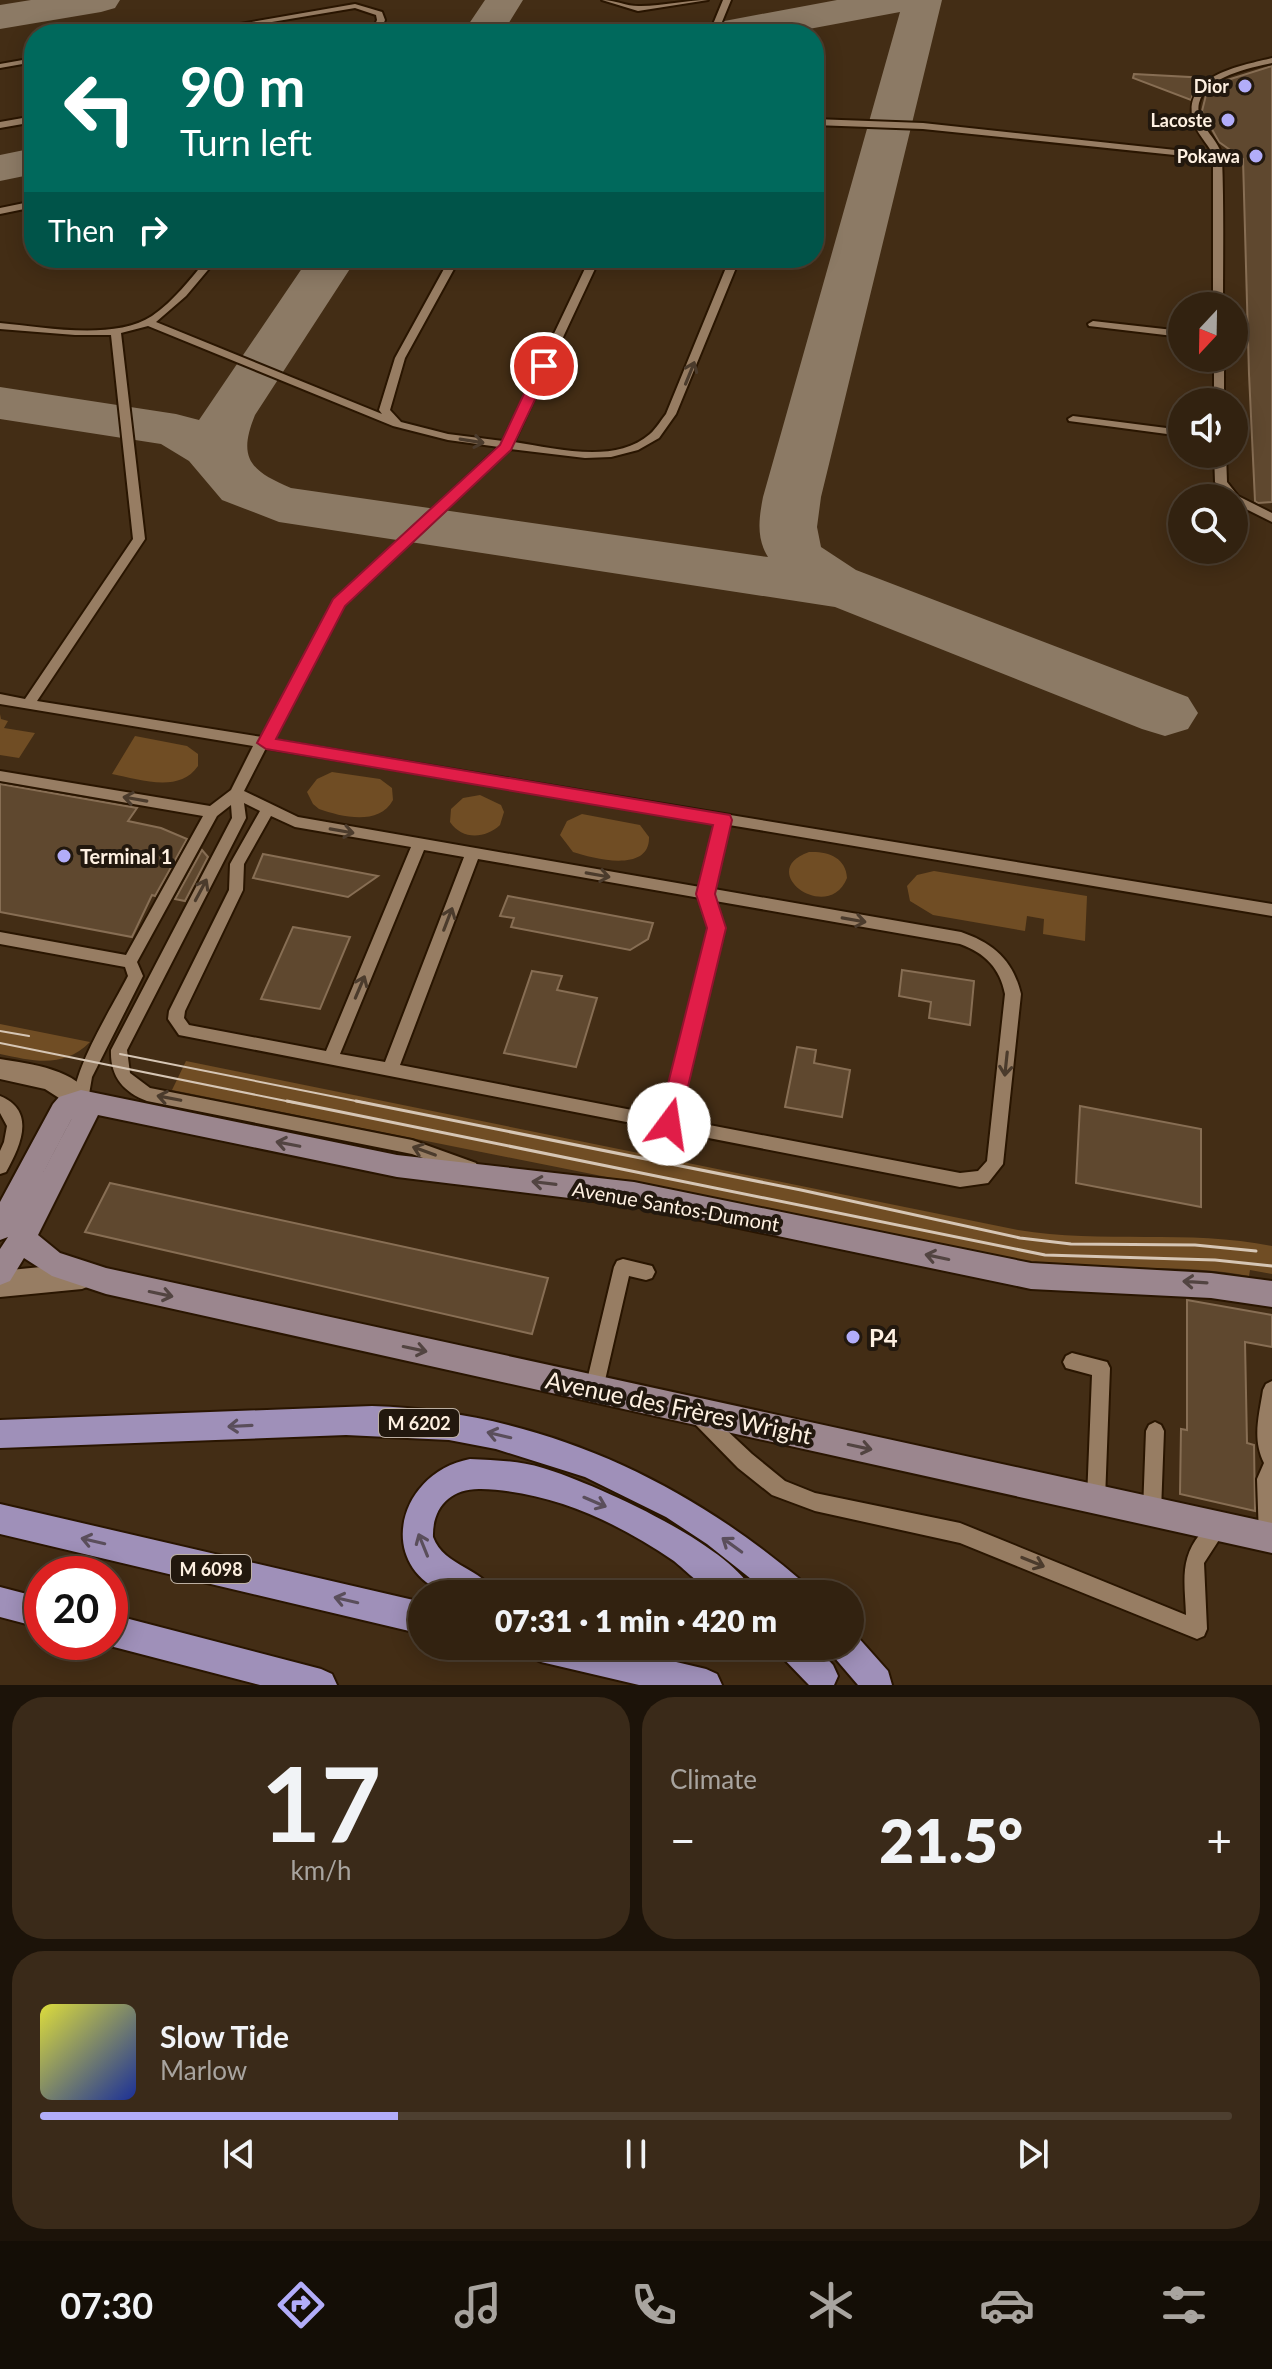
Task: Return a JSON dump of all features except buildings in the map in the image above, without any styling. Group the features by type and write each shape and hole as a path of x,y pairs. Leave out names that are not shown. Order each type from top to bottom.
{"main road":[{"name":"Avenue Santos-Dumont","path":"81,1101 397,1166 634,1194 1031,1276 1070,1281 1207,1283 1272,1294"},
{"path":"0,1272 12,1231 14,1203 62,1112 68,1105 81,1101 85,1105 85,1119 12,1231"},
{"name":"Avenue des Frères Wright","path":"12,1231 46,1258 85,1276 1270,1538"},
{"name":"M 6202","path":"0,1434 396,1420 492,1433 539,1445 635,1483 707,1527 778,1580"},
{"path":"455,1580 438,1570 422,1551 417,1533 421,1511 431,1494 446,1482 466,1474 521,1478 615,1510 673,1543 721,1580"},
{"name":"M 6098","path":"0,1519 408,1615"},
{"path":"0,1602 24,1608"},
{"path":"128,1635 321,1685"},
{"path":"602,1660 706,1685"},
{"path":"633,1660 671,1676"},
{"path":"807,1660 822,1676"},
{"path":"857,1660 877,1682"}],"street":[{"path":"0,1069 49,1079 63,1085 81,1101"},
{"name":"Avenue des Frères Wright","path":"0,1284 85,1276"}],"lane":[{"path":"606,0 638,9 704,0"},
{"path":"717,24 727,0"},
{"path":"246,24 355,6 379,14 379,24"},
{"path":"1218,292 1218,157 1216,148 1204,134 1196,117 1195,103 1214,79 1233,69 1272,60"},
{"path":"0,66 24,62"},
{"path":"0,125 24,121"},
{"path":"824,122 923,126 1218,157"},
{"path":"0,211 24,206"},
{"path":"0,326 82,332 116,331 149,323 203,268"},
{"path":"397,424 384,410 400,358 450,268"},
{"path":"130,962 212,812 236,793 339,603 506,447 590,268"},
{"path":"149,323 397,424 506,447 585,455 611,454 634,448 655,436 683,391 731,268"},
{"path":"1093,324 1168,332"},
{"path":"29,703 139,539 116,331"},
{"path":"1073,419 1168,431"},
{"path":"1248,505 1272,518"},
{"path":"0,699 1272,910"},
{"path":"0,776 212,812"},
{"path":"236,793 295,822 961,938 979,944 997,958 1011,979 1013,994 997,1155 989,1173 982,1178 960,1180 192,1033 179,1025 177,1011 236,890 237,864 268,809"},
{"path":"236,793 239,818 119,1050 121,1075 132,1087 147,1094 412,1147 497,1178"},
{"path":"669,1124 716,928 706,894 723,820"},
{"path":"330,1059 419,844"},
{"path":"390,1071 473,853"},
{"path":"0,938 130,962"},
{"path":"81,1101 84,1077 136,976 130,962"},
{"path":"0,1103 9,1110 17,1127 12,1145 0,1167"},
{"path":"594,1389 623,1267 646,1272"},
{"path":"1072,1362 1101,1368 1096,1499"},
{"path":"1272,1390 1266,1428 1268,1454 1272,1460"},
{"path":"694,1411 745,1461 779,1488 815,1502 960,1533 1197,1629 1194,1563 1199,1550 1218,1526"},
{"path":"1152,1511 1155,1431"},
{"path":"1270,1538 1266,1479 1272,1467"}],"shaded area":[{"path":"0,714 1,719 8,721 4,728 35,733 19,758 0,755"},
{"path":"135,736 187,746 198,754 198,766 190,775 170,782 112,774"},
{"path":"332,772 380,779 392,788 393,800 379,814 369,816 349,817 319,809 307,792 317,779"},
{"path":"480,795 501,805 504,812 500,825 488,833 467,835 450,822 451,809 463,798"},
{"path":"582,814 640,825 649,837 647,848 640,856 619,861 573,852 560,835 567,821"},
{"path":"809,852 829,854 843,865 847,878 838,891 825,896 812,895 800,890 792,881 789,871 794,860"},
{"path":"934,871 1087,896 1085,941 1043,934 1044,919 1027,916 1025,931 933,915 910,901 907,886 917,875"},
{"path":"0,1024 90,1042 80,1051 59,1060 13,1057 0,1054"},
{"path":"186,1061 1018,1230 1081,1236 1209,1238 1272,1246 1272,1274 1250,1270 1249,1276 1194,1269 1086,1267 1031,1262 172,1090"}],"taxiway":[{"path":"0,17 101,0"},
{"path":"488,24 504,0"},
{"path":"772,24 900,0"},
{"path":"923,0 792,497 789,539 793,550 808,568 835,584 1165,713"},
{"path":"0,168 24,163"},
{"path":"221,463 219,436 228,415 326,268"},
{"path":"0,403 176,430 209,449 242,488 279,504 843,588"}],"tram line":[{"path":"0,1031 29,1036"},
{"path":"0,1043 296,1103"},
{"path":"120,1054 366,1103"},
{"path":"287,1101 1045,1255 1215,1260 1272,1266"},
{"path":"356,1101 366,1103"},
{"path":"366,1103 801,1190 1020,1238 1071,1244 1195,1245 1256,1251"}],"place":[{"name":"Dior","path":"1245,86"},
{"name":"Lacoste","path":"1228,120"},
{"name":"Pokawa","path":"1256,156"},
{"name":"Terminal 1","path":"64,856"},
{"name":"P4","path":"853,1337"}],"route":[{"path":"544,366 506,447 339,603 266,743 723,820 706,894 716,928 669,1124"}]}
